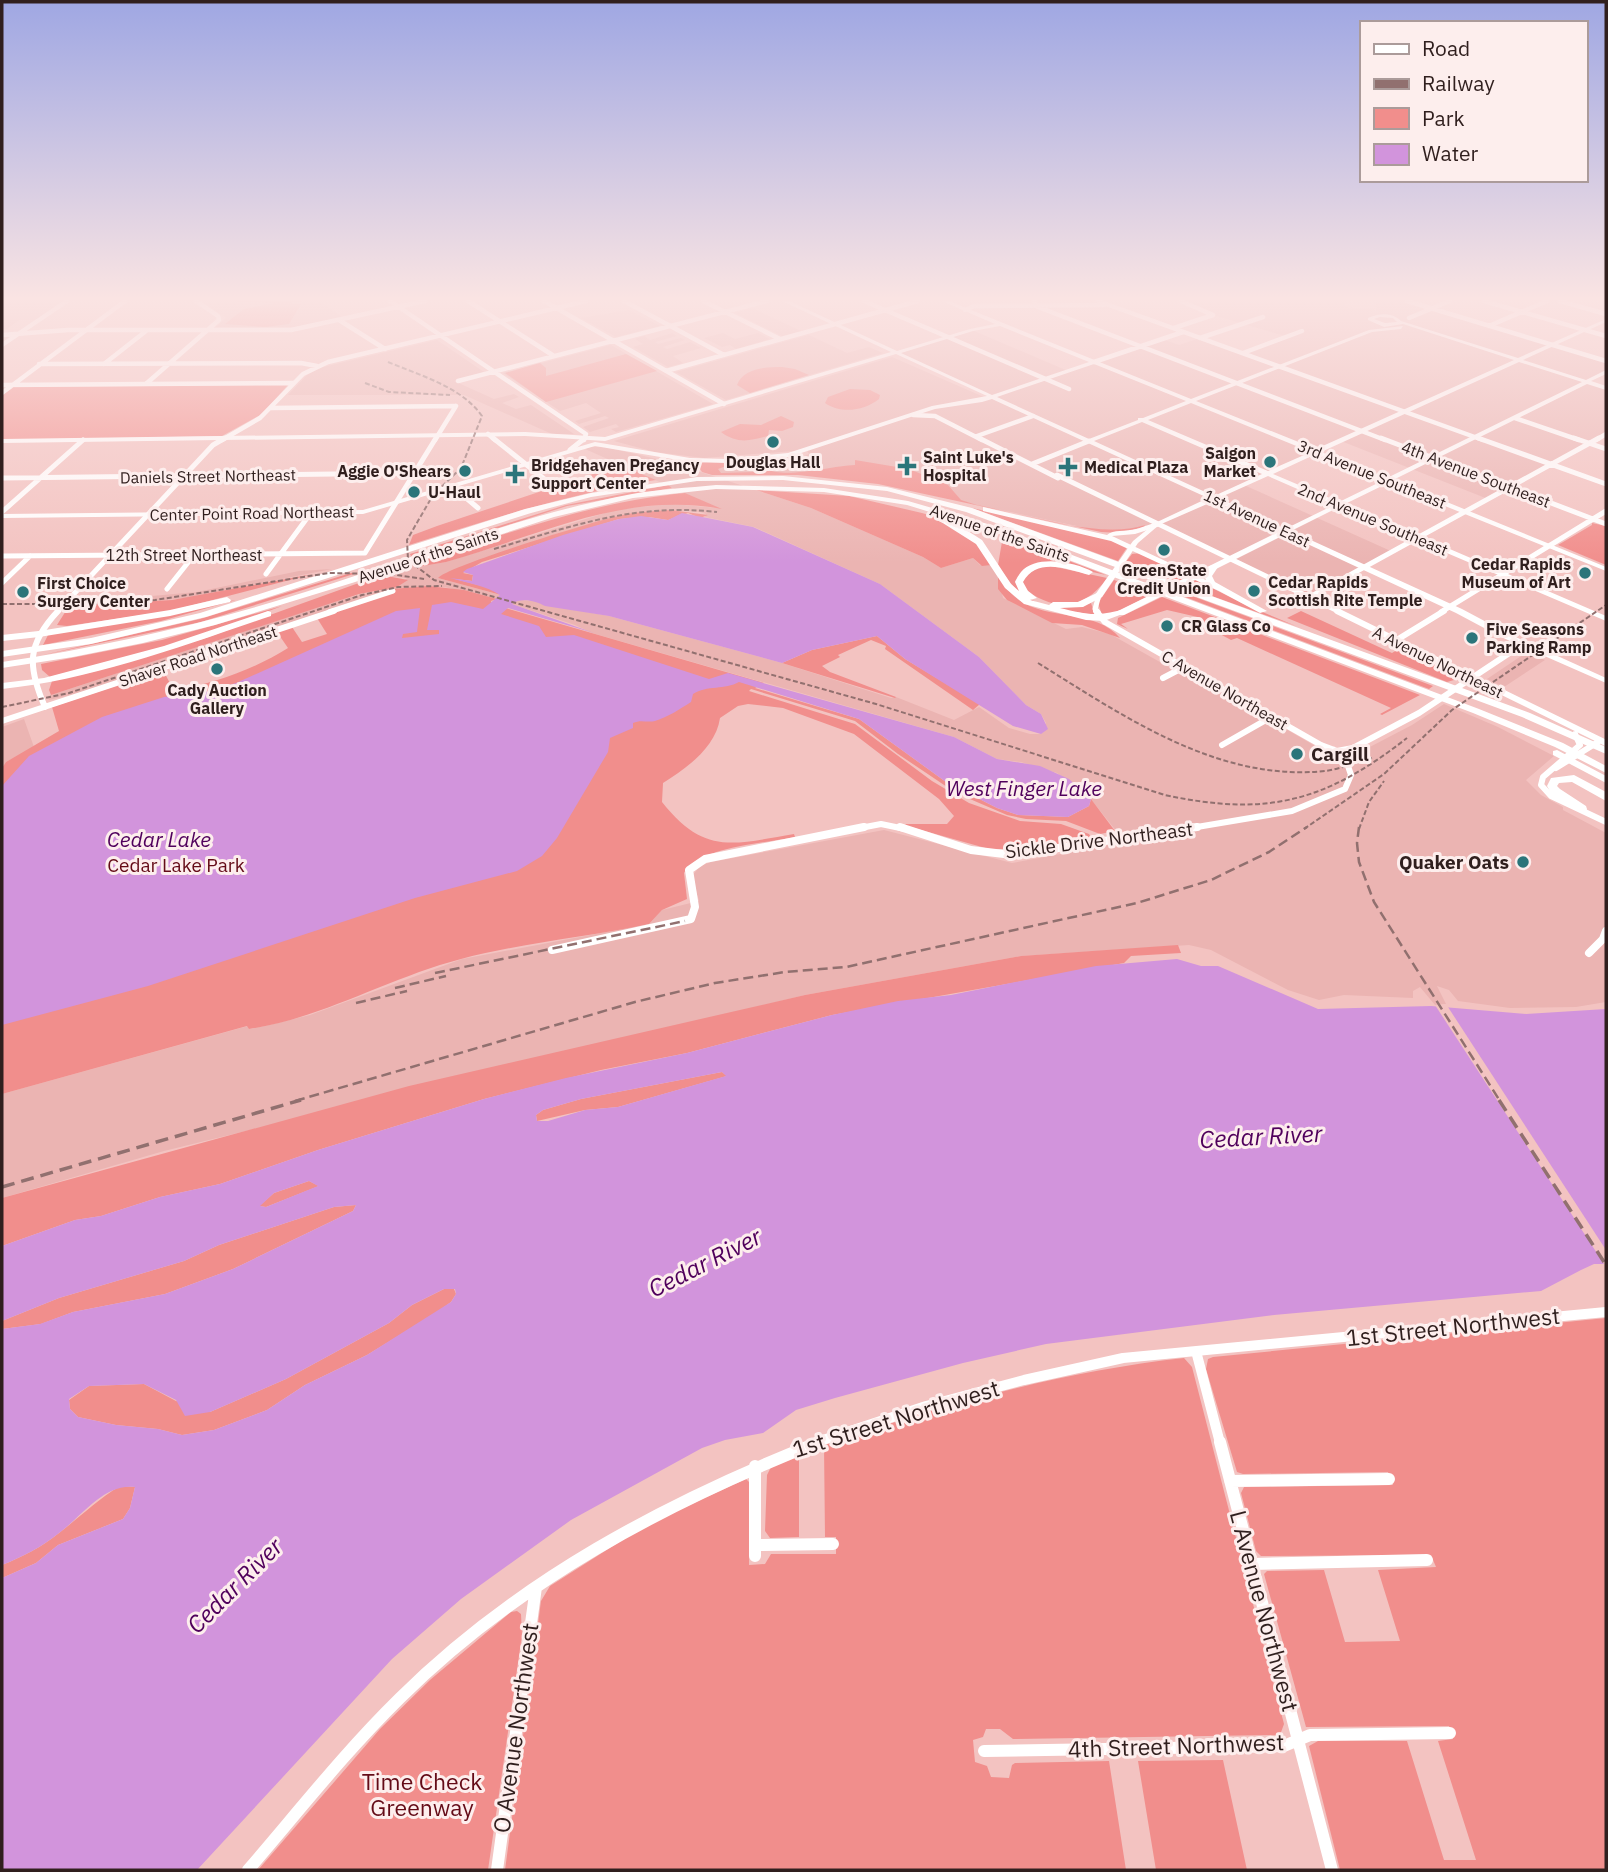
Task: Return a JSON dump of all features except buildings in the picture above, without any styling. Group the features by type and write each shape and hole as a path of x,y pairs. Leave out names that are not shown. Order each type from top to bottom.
{"highway":[{"name":"Avenue of the Saints","path":"4,665 175,622 313,582 560,502 648,485 711,478 783,478 840,482 899,492 956,506 1195,604 1476,711 1606,769"},
{"name":"Avenue of the Saints","path":"2,686 35,682 196,640 384,569 566,511 662,492 763,486 871,496 929,508 1020,533 1414,674"},
{"path":"899,492 1092,532 1132,533 1157,524"},
{"path":"871,496 929,513 965,530 986,550 1008,586 1027,602 1059,612 1100,618 1121,613"},
{"path":"1092,532 1129,551 1414,674 1606,745"},
{"path":"39,634 197,607 402,552"},
{"path":"1099,595 1080,605 1050,605 1027,594 1020,585 1020,579 1031,568 1063,565 1118,579 1195,604"},
{"path":"1214,568 1208,576 1218,589"},
{"name":"Avenue of the Saints","path":"5,654 57,652 185,630 345,583"},
{"path":"48,620 52,628 75,628"},
{"path":"1496,705 1606,759"},
{"path":"1476,711 1606,780"},
{"path":"1574,759 1574,772 1586,784"},
{"path":"1581,809 1556,792 1553,782 1568,777 1586,784 1606,797"}],"main road":[{"path":"2,441 488,434 585,439 614,437 777,388"},
{"name":"1st Avenue East","path":"973,388 1450,607 1518,634 1606,675"},
{"name":"Center Point Road Northeast","path":"2,514 363,512 595,444 690,460 727,461 782,456 800,453 932,408 992,397 1017,388"},
{"name":"3rd Avenue Southeast","path":"1160,388 1606,569"},
{"path":"1089,441 1100,440 1224,388"},
{"path":"1099,595 1129,551 1157,524 1457,388"},
{"path":"1121,613 1574,388"},
{"name":"2nd Avenue Southeast","path":"1143,421 1606,619"},
{"path":"613,445 609,441 614,437"},
{"name":"1st Avenue East","path":"1462,612 1523,644 1606,681"}],"street":[{"path":"45,707 35,682 31,660 39,634 48,620 222,438 260,418 288,388"},
{"path":"517,388 586,434 585,439 573,449"},
{"path":"697,388 724,404"},
{"name":"4th Avenue Southeast","path":"1252,388 1606,524"},
{"path":"1340,388 1606,484"},
{"path":"271,408 456,406 397,503"},
{"path":"932,408 935,416"},
{"path":"913,415 935,416"},
{"name":"A Avenue Northeast","path":"935,416 1148,524 1157,524 1606,745"},
{"path":"977,436 1033,416"},
{"path":"1515,418 1606,449"},
{"path":"238,429 235,435 242,438"},
{"path":"571,438 580,435 578,430"},
{"path":"488,434 553,485"},
{"path":"1308,598 1606,434"},
{"path":"2,514 83,440"},
{"path":"1032,464 1089,441"},
{"name":"Daniels Street Northeast","path":"2,478 415,473"},
{"path":"452,486 478,508"},
{"name":"12th Street Northeast","path":"2,556 365,553 397,503"},
{"path":"1395,641 1606,511"},
{"path":"266,574 310,514"},
{"path":"167,589 194,555"},
{"path":"2,583 30,556"},
{"name":"Shaver Road Northeast","path":"2,721 393,591"},
{"path":"1099,595 1095,605 1100,618"},
{"path":"1117,628 1114,620 1121,613"},
{"name":"C Avenue Northeast","path":"1100,618 1334,750"},
{"path":"3,638 39,634"},
{"path":"1334,750 1353,748 1407,719 1523,644"},
{"path":"1163,678 1184,667"},
{"path":"1521,702 1570,729 1579,738 1580,745 1541,780 1543,789 1557,799 1606,822"},
{"path":"1222,746 1271,716"},
{"path":"1553,769 1574,759 1593,743 1606,745"},
{"name":"Sickle Drive Northeast","path":"552,950 691,919 696,912 688,878 689,870 705,859 881,824 971,850 1028,854 1292,811 1345,789 1352,779 1346,764 1334,750"},
{"path":"1589,953 1603,939 1606,931"},
{"name":"1st Street Northwest","path":"248,1870 401,1697 459,1645 536,1587 628,1527 755,1466 826,1437 901,1412 1053,1372 1123,1358 1606,1312"},
{"name":"L Avenue Northwest","path":"1196,1351 1332,1870"},
{"path":"755,1466 755,1550 833,1545"},
{"path":"1230,1481 1389,1479"},
{"path":"1252,1564 1427,1560"},
{"name":"O Avenue Northwest","path":"496,1870 536,1587"},
{"name":"4th Street Northwest","path":"984,1751 1284,1746 1310,1735 1450,1733"}],"shaded area":[{"path":"294,388 470,388 494,399 514,394 519,397 502,403 516,409 531,405 574,434 552,434 464,395 288,395"},
{"path":"526,388 686,388 713,404 616,432 611,429 619,427 616,424 590,432 583,427 609,418 605,416 579,424 575,421 601,413 586,403 560,411"},
{"path":"705,388 765,388 726,400"},
{"path":"788,388 964,388 990,397 972,388 1606,388 1606,434 1488,499 1341,441 1244,485 1393,552 1308,598 1157,524 1135,529 1096,530 977,505 900,484 835,475 709,471 732,464 800,458 809,454 807,450 704,458 655,452 614,441"},
{"path":"605,447 670,462 811,508 923,557 941,568 973,558 980,565 991,565 998,574 1003,598 1066,629 1082,627 1110,634 1167,666 1207,683 1322,750 1339,763 1412,725 1444,704 1498,727 1554,756 1526,780 1541,795 1563,807 1563,810 1606,833 1606,1002 1576,1007 1510,1008 1458,1001 1449,990 1437,986 1446,1004 1435,1005 1420,987 1413,991 1413,998 1344,995 1319,1000 1288,990 1211,950 1189,945 1021,956 805,995 164,1151 2,1198 2,1094 248,1026 249,1029 310,1015 462,959 649,924 662,910 699,901 692,876 700,866 711,862 884,830 1012,863 1125,842 1086,793 1057,773 1021,762 997,759 954,737 592,633 512,604 518,600 536,601 609,616 782,663 891,698 896,697 954,720 979,707 1009,728 1041,734 1046,723 1041,714 1026,705 979,657 880,584 754,527 705,517 706,514 700,512 671,510 621,515 464,566 438,578 501,595 497,599 444,587 392,589 82,692 49,700 48,696 342,599 397,587 407,578 381,575 407,569 417,563 423,566 446,562 618,509 672,504 718,508 585,449"},
{"path":"332,569 186,598 114,605 66,606 72,603 197,592 299,571"},
{"path":"1527,652 1545,660 1504,687 1487,679"},
{"path":"24,719 34,747 6,762 2,768 2,727"}],"green space":[{"path":"10,388 285,388 262,414 222,436 2,440 2,394"},
{"path":"527,388 595,388 546,402"},
{"path":"742,388 765,388 750,393"},
{"path":"850,389 870,390 880,395 879,399 852,410 838,409 825,403 828,397"},
{"path":"781,416 794,422 793,427 782,431 769,430 768,436 749,440 738,440 721,432 740,424 761,425"},
{"path":"855,460 909,469 948,485 961,500 1011,513 878,484 798,475 712,475 687,463 773,461 732,464 718,469 721,473 767,469 785,473 855,465"},
{"path":"620,465 656,480 562,499 409,545 413,535"},
{"path":"668,485 672,488 567,506 411,556 410,554 566,505"},
{"path":"756,490 849,496 939,518 979,544 991,565 982,566 973,558 941,568 923,557 811,508"},
{"path":"685,493 722,509 685,505 615,511 581,519 446,562 423,566 417,563 583,511 650,497"},
{"path":"972,508 1102,536 1128,546 1118,561"},
{"path":"671,510 708,515 700,518 688,513 668,520 649,517 619,519 482,562 463,573 473,575 472,581 455,579 490,588 501,595 438,578 494,554 585,525 622,515"},
{"path":"1592,523 1606,526 1606,565 1558,545"},
{"path":"1069,525 1127,529 1145,525 1121,533 1101,532"},
{"path":"1003,536 1106,575 1057,564 1022,572 1017,579 1027,596 1036,602 1060,607 1091,603 1095,615 1050,608 1039,604 1018,591 998,565"},
{"path":"1141,553 1187,577 1176,582 1125,563 1132,554"},
{"path":"1051,566 1107,578 1089,597 1079,602 1057,604 1034,595 1023,587 1023,577 1039,567"},
{"path":"357,573 201,622 43,655 200,619"},
{"path":"313,574 170,611 67,626 57,625 69,606 172,600"},
{"path":"998,574 1019,600 1044,611 1098,623 1120,638 1082,625 1052,623 1007,600 998,589"},
{"path":"381,575 408,580 397,587 359,594 51,695 49,690 52,681 203,639"},
{"path":"1114,580 1153,594 1116,612 1102,615 1098,603"},
{"path":"1196,580 1248,606 1296,626 1184,586"},
{"name":"Cedar Lake","path":"428,586 464,590 497,599 491,601 492,604 764,683 755,688 859,719 946,782 997,808 1018,815 1068,817 1089,806 1091,799 1115,831 1100,834 1066,821 1007,815 956,793 855,721 751,689 749,691 855,724 932,781 969,803 1020,821 1061,824 1089,834 1092,839 1028,849 989,849 907,826 905,824 947,824 954,816 939,799 854,734 783,708 748,704 738,706 720,718 713,738 699,756 663,783 662,802 692,831 721,842 737,843 794,834 795,837 717,852 691,864 684,873 687,899 662,910 649,924 461,959 276,1024 249,1029 247,1026 2,1094 2,768 6,762 59,731 52,707 163,670 174,691 218,680 261,663 288,648 277,632 292,627 302,642 327,634 317,618 392,589"},
{"path":"1176,590 1433,686 1429,689 1172,592"},
{"path":"1162,597 1420,695 1382,715 1380,714 1391,708 1237,638 1231,640 1198,622 1202,618 1167,610 1121,624 1128,629 1117,624 1118,618"},
{"path":"236,600 161,621 43,645 49,633"},
{"path":"282,606 193,639 50,677 42,670 41,664 162,640"},
{"path":"1301,611 1392,653 1397,650 1393,647 1397,647 1461,678 1447,682 1287,618"},
{"path":"877,636 905,659 980,704 973,710 885,649 886,646 871,640 838,655 840,657 822,666 830,672 895,698 782,663 812,650"},
{"path":"1178,945 1181,953 1131,956 1124,963 832,1015 687,1053 601,1070 484,1099 318,1150 220,1184 160,1197 101,1216 75,1220 2,1246 2,1198 409,1086 805,995 1021,956"},
{"path":"722,1072 727,1076 618,1107 585,1110 537,1121 536,1115 543,1110 581,1099"},
{"path":"309,1181 319,1186 266,1207 259,1206 274,1193"},
{"path":"356,1205 353,1211 233,1269 165,1294 73,1312 41,1324 2,1329 2,1321 59,1298 184,1261 219,1245 334,1207"},
{"path":"444,1289 454,1289 456,1294 451,1302 436,1313 367,1355 305,1385 267,1410 214,1430 182,1435 78,1417 70,1409 69,1400 89,1386 144,1384 176,1401 210,1412 286,1379 389,1323 412,1305"},
{"path":"1606,1318 1606,1870 1340,1870 1309,1746 1318,1741 1407,1741 1444,1860 1476,1860 1438,1741 1453,1739 1449,1726 1306,1727 1264,1574 1267,1571 1324,1570 1345,1642 1400,1641 1378,1570 1436,1567 1431,1555 1261,1556 1256,1551 1241,1493 1244,1487 1393,1485 1388,1472 1237,1472 1206,1369 1208,1359"},
{"path":"1184,1358 1192,1367 1284,1724 1280,1735 1013,1739 1000,1729 986,1729 983,1737 973,1740 975,1762 987,1766 991,1777 1009,1778 1015,1763 1109,1761 1126,1870 505,1870 541,1601 550,1586 646,1525 746,1479 750,1483 749,1565 765,1564 771,1554 836,1554 836,1537 825,1537 824,1445 913,1416 1046,1381"},
{"path":"799,1454 799,1537 770,1538 765,1531 767,1475 771,1467"},
{"path":"120,1486 135,1487 130,1508 123,1519 58,1545 36,1563 2,1578 2,1565 46,1543"},
{"name":"Time Check Greenway","path":"517,1611 521,1614 522,1635 488,1870 258,1870 380,1729 430,1680 511,1612"},
{"path":"1223,1760 1247,1870 1156,1870 1138,1761"}],"water":[{"name":"Cedar Lake","path":"682,513 753,527 880,584 979,657 1026,705 1041,714 1048,729 1041,734 1013,726 905,659 877,636 812,650 782,663 609,616 545,606 528,600 512,604 594,633 508,608 501,614 539,626 546,637 574,635 709,679 728,673 954,737 997,759 1040,766 1069,779 1091,799 1089,806 1068,817 1018,815 997,808 946,782 859,719 739,682 698,691 693,694 691,702 669,715 655,721 633,723 633,728 610,738 608,752 557,838 542,856 517,871 415,898 148,986 2,1025 2,786 29,756 102,717 164,697 210,691 236,683 396,611 420,608 417,632 403,634 402,638 439,634 439,630 427,630 432,605 451,602 483,609 500,595 483,587 450,578 472,581 473,575 463,572 467,569 563,535 619,519 641,516 668,520"},
{"name":"Cedar River","path":"1177,959 1201,966 1218,966 1318,1009 1431,1006 1526,1014 1606,1009 1606,1264 1594,1264 1541,1291 1274,1315 1046,1344 963,1363 796,1410 763,1433 725,1440 702,1448 571,1520 461,1599 392,1659 197,1870 2,1870 2,1578 36,1563 58,1545 123,1519 130,1508 135,1487 124,1487 103,1495 46,1543 2,1565 2,1329 40,1324 73,1312 165,1294 233,1269 353,1211 356,1205 334,1207 219,1245 184,1261 59,1298 2,1321 2,1246 75,1220 101,1216 160,1197 220,1184 318,1150 484,1099 566,1078 687,1053 832,1015 898,1001 951,995 1096,966","holes":["722,1072 726,1076 618,1107 585,1110 548,1121 537,1121 536,1115 543,1110 581,1099","309,1181 318,1186 266,1207 260,1206 274,1193","444,1289 455,1289 456,1294 451,1302 367,1355 305,1385 267,1410 214,1430 182,1435 78,1417 70,1409 69,1399 89,1386 144,1384 176,1400 185,1416 210,1412 286,1379 389,1323 412,1305"]}],"pier":[{"path":"1446,1004 1606,1250 1606,1267 1435,1005"}],"railway":[{"path":"379,388 389,392 450,395"},
{"path":"449,388 463,397 482,416 461,468 433,495 407,540 408,560 434,580 876,704 1165,795 1201,801 1265,804 1294,799 1349,777 1407,738"},
{"path":"494,549 604,518 658,511 717,512"},
{"path":"2,604 90,604 155,600 329,573 390,574 424,579"},
{"path":"2,707 69,693 362,595 398,587 442,586"},
{"path":"1305,828 1384,774 1452,710 1606,605"},
{"path":"1038,663 1139,724 1210,756 1247,766 1286,772 1325,771 1372,758"},
{"path":"1359,829 1369,802 1384,781"},
{"path":"1359,827 1359,862 1374,902 1500,1101"},
{"path":"295,1101 635,1002 715,983 785,972 846,967 1137,903 1211,880 1269,852 1305,828"},
{"path":"435,973 685,921"},
{"path":"395,988 446,976"},
{"path":"356,1003 407,991"},
{"path":"2,1187 301,1100"},
{"path":"1499,1100 1606,1265"}],"place":[{"name":"Douglas Hall","path":"773,442"},
{"name":"Saigon Market","path":"1270,462"},
{"name":"Saint Luke's Hospital","path":"907,466"},
{"name":"Medical Plaza","path":"1068,467"},
{"name":"Aggie O'Shears","path":"465,471"},
{"name":"Bridgehaven Pregancy Support Center","path":"515,474"},
{"name":"U-Haul","path":"414,492"},
{"name":"GreenState Credit Union","path":"1164,550"},
{"name":"Cedar Rapids Museum of Art","path":"1585,573"},
{"name":"Cedar Rapids Scottish Rite Temple","path":"1254,591"},
{"name":"First Choice Surgery Center","path":"23,592"},
{"name":"CR Glass Co","path":"1167,626"},
{"name":"Five Seasons Parking Ramp","path":"1472,638"},
{"name":"Cady Auction Gallery","path":"217,669"},
{"name":"Cargill","path":"1297,754"},
{"name":"Quaker Oats","path":"1523,862"}],"water label":[{"name":"West Finger Lake","path":"1024,789"}],"park label":[{"name":"Cedar Lake Park","path":"176,865"}]}
